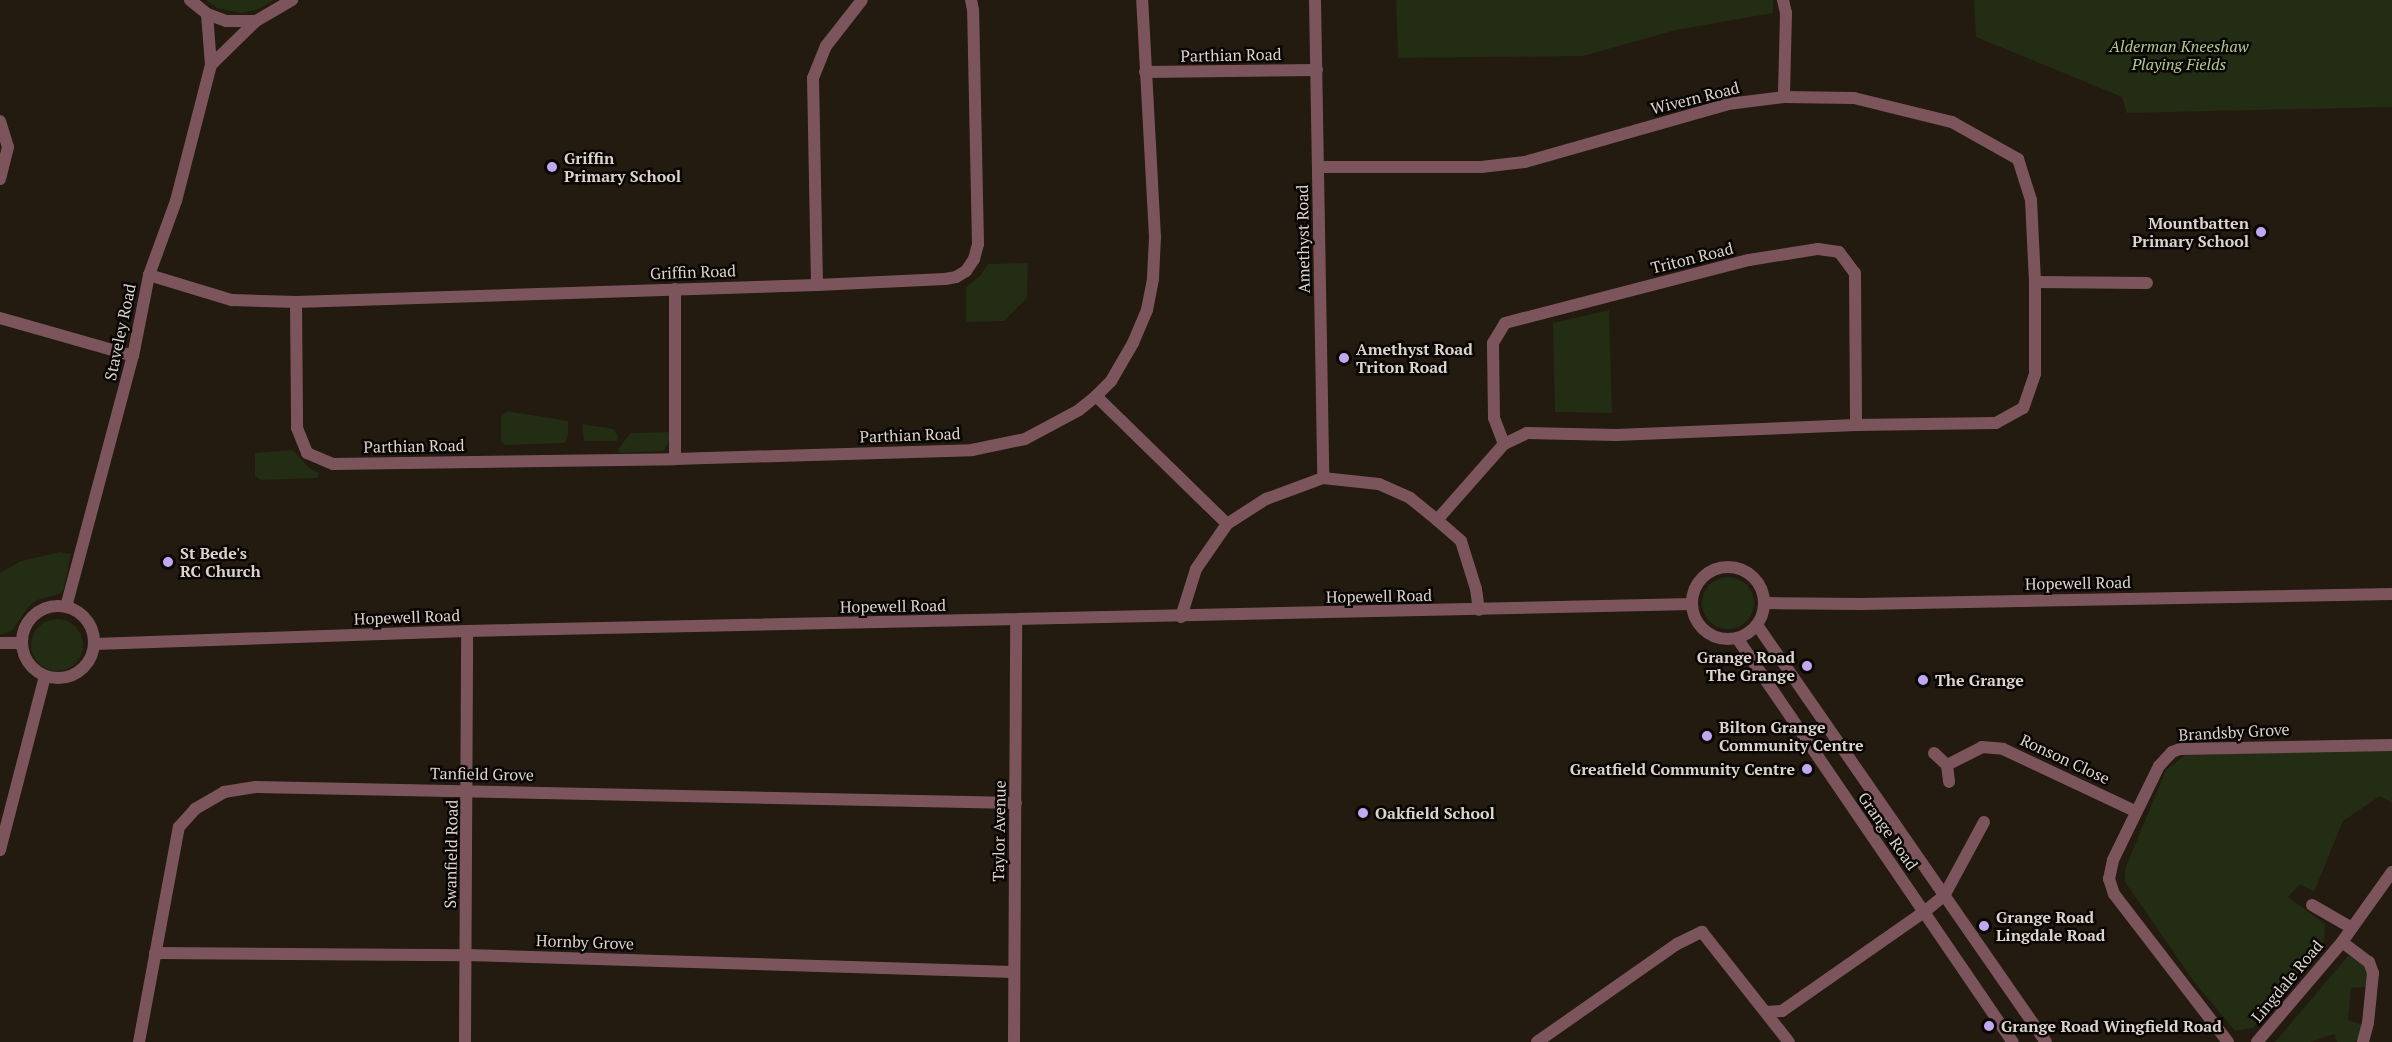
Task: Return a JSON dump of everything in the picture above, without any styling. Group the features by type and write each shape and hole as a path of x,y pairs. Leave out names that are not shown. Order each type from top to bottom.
{"street":[{"path":"190,0 207,14 226,21 256,21"},
{"path":"211,65 256,21 292,0"},
{"path":"817,285 813,78 826,46 862,0"},
{"name":"Griffin Road","path":"149,275 232,300 296,302 945,279 966,271 974,259 978,244 971,0"},
{"name":"Parthian Road","path":"296,302 297,428 307,453 333,464 675,459 972,450 1025,439 1078,410 1111,381 1133,343 1147,310 1153,278 1155,237 1142,0"},
{"name":"Amethyst Road","path":"1315,0 1323,478"},
{"path":"1783,0 1786,13 1784,97"},
{"name":"Staveley Road","path":"66,607 133,356 149,275 176,201 211,65 207,14"},
{"name":"Parthian Road","path":"1145,72 1317,70"},
{"name":"Wivern Road","path":"1319,167 1481,167 1525,162 1728,104 1784,97 1854,99 1952,122 2018,159 2031,200 2035,282 2035,374 2024,408 1996,423 1856,425 1616,435 1527,433 1504,444 1437,520"},
{"path":"0,121 8,147 0,179"},
{"name":"Triton Road","path":"1504,444 1494,418 1493,343 1505,323 1749,260 1818,249 1839,252 1855,273 1856,425"},
{"path":"2035,282 2147,283"},
{"path":"675,288 675,459"},
{"path":"0,318 133,356"},
{"path":"1096,396 1227,524"},
{"path":"1181,617 1196,569 1227,524 1266,499 1323,478 1378,484 1410,498 1437,520 1461,541 1476,589 1479,610"},
{"path":"1727,568 1749,574 1757,582 1764,603 1757,626 1737,638 1726,639 1706,632 1699,624 1692,604 1698,583 1706,575 1727,568"},
{"name":"Hopewell Road","path":"1764,603 1861,604 2392,594"},
{"name":"Hopewell Road","path":"94,644 467,631 1692,604"},
{"path":"66,607 77,611 89,623 94,644 92,656 83,669 66,678 45,676 33,669 25,658 21,643 24,628 31,618 43,609 66,607"},
{"name":"Taylor Avenue","path":"1014,1042 1016,620"},
{"name":"Grange Road","path":"1757,626 2046,1042"},
{"name":"Swanfield Road","path":"465,1042 467,631"},
{"name":"Grange Road","path":"1737,638 2013,1042"},
{"path":"0,644 21,643"},
{"path":"0,850 45,676"},
{"name":"Brandsby Grove","path":"2228,1042 2114,894 2109,879 2113,860 2158,766 2172,752 2180,749 2392,745"},
{"name":"Ronson Close","path":"1947,765 1982,747 2003,749 2135,811"},
{"path":"1934,753 1947,765 1949,782"},
{"name":"Tanfield Grove","path":"139,1042 179,827 195,809 224,792 256,787 1016,802"},
{"path":"1767,1012 1782,1011 1944,896 1984,822"},
{"name":"Lingdale Road","path":"2257,1042 2342,942 2392,872"},
{"path":"2312,904 2352,928"},
{"path":"1537,1042 1677,944 1702,932 1789,1042"},
{"name":"Lingdale Road","path":"2342,942 2369,962 2373,973 2368,1023 2363,1042"},
{"name":"Hornby Grove","path":"155,953 466,955 1013,972"}],"green space":[{"path":"206,0 274,0 258,9 242,13 217,8"},
{"path":"1396,0 1773,0 1773,13 1676,30 1583,56 1398,58"},
{"name":"Alderman Kneeshaw Playing Fields","path":"1974,0 2392,0 2392,107 2127,113 2122,97 1976,37"},
{"path":"1028,263 1027,298 1004,321 966,322 966,287 980,276 988,264"},
{"path":"1609,310 1612,413 1555,412 1553,323"},
{"path":"507,411 568,421 565,443 505,445 501,441 501,417"},
{"path":"582,424 613,429 619,438 617,441 584,441"},
{"path":"674,432 664,451 619,453 618,450 630,433"},
{"path":"293,450 309,468 319,473 318,478 261,480 255,476 255,453"},
{"path":"60,552 71,554 64,588 60,594 37,600 29,606 12,631 0,635 0,573 21,561"},
{"path":"1723,577 1733,577 1747,584 1754,603 1747,622 1733,629 1723,629 1713,625 1706,618 1702,608 1702,598 1706,588 1713,581"},
{"path":"52,619 62,619 76,626 83,645 76,664 62,671 52,671 42,667 35,660 31,650 31,640 35,630 42,623"},
{"path":"2392,748 2392,803 2380,796 2343,821 2314,892 2300,884 2288,897 2325,924 2324,942 2317,955 2253,1028 2235,1031 2195,983 2125,882 2125,869 2166,770 2185,755"},
{"path":"2348,956 2356,957 2368,972 2366,987 2351,988 2348,1020 2361,1024 2363,1029 2359,1038 2355,1042 2337,1042 2334,1034 2311,1042 2275,1042"}],"place":[{"name":"Griffin Primary School","path":"552,167"},
{"name":"Mountbatten Primary School","path":"2261,232"},
{"name":"Amethyst Road Triton Road","path":"1344,358"},
{"name":"St Bede's RC Church","path":"168,562"},
{"name":"Grange Road The Grange","path":"1807,666"},
{"name":"The Grange","path":"1923,680"},
{"name":"Bilton Grange Community Centre","path":"1707,736"},
{"name":"Greatfield Community Centre","path":"1807,769"},
{"name":"Oakfield School","path":"1363,813"},
{"name":"Grange Road Lingdale Road","path":"1984,926"},
{"name":"Grange Road Wingfield Road","path":"1989,1026"}]}
